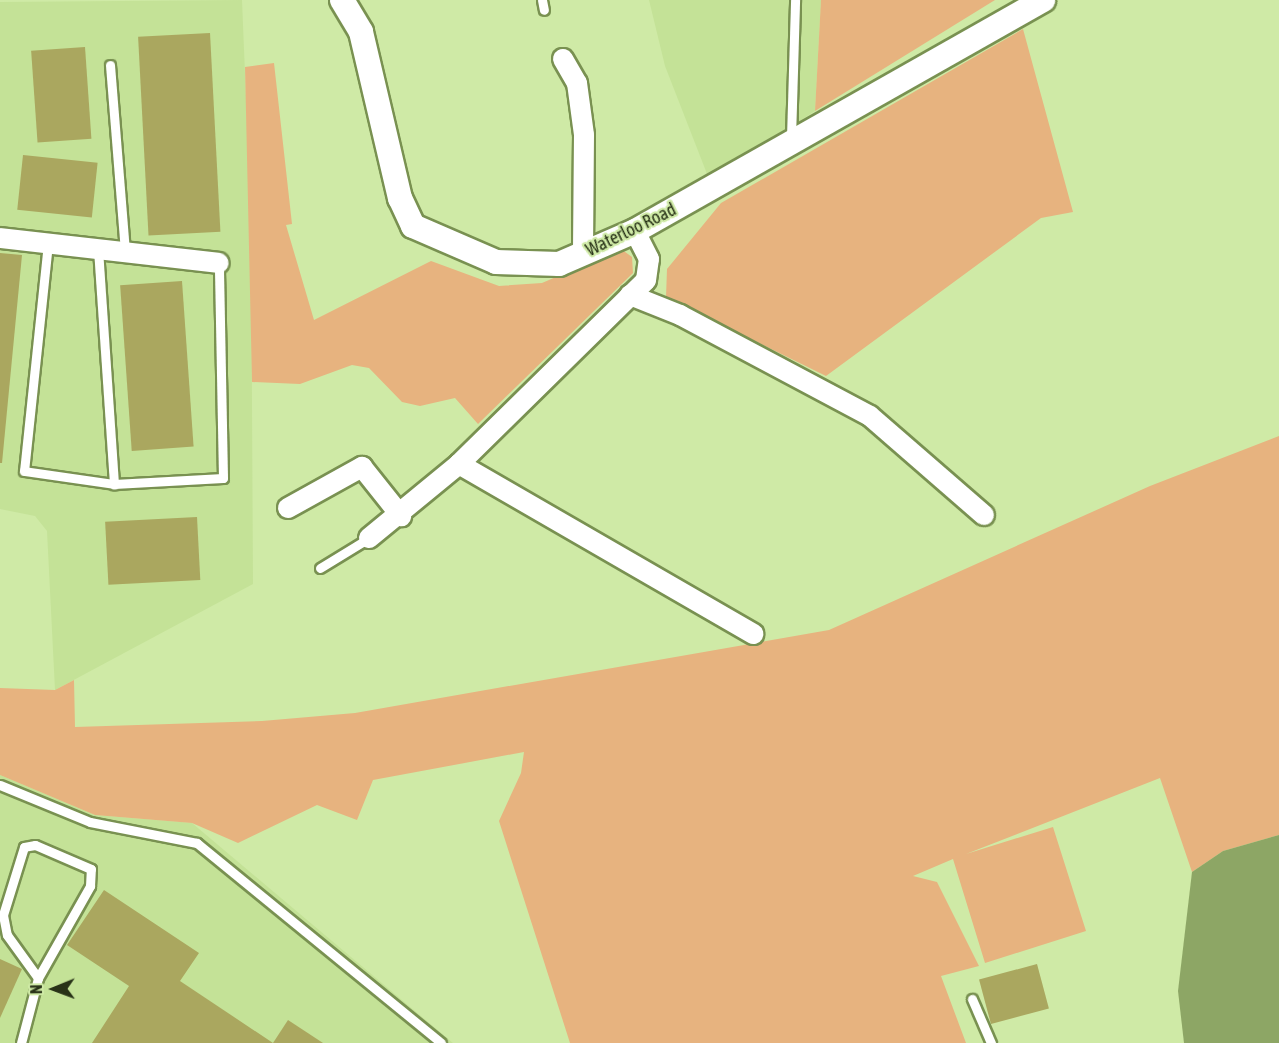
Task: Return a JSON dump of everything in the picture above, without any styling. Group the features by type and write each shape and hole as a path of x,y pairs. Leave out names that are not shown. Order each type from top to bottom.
{"street":[{"name":"Waterloo Road","path":"342,0 361,32 400,198 413,226 496,262 559,264 635,231 1043,0"},
{"path":"563,59 577,83 584,135 583,254"},
{"path":"369,538 401,516 459,465 630,295 651,269 635,231"},
{"path":"0,238 219,263"},
{"path":"630,295 680,315 870,416 984,515"},
{"path":"459,465 754,634"},
{"path":"288,508 362,467 401,516"}],"lane":[{"path":"542,0 544,10"},
{"path":"791,144 795,0"},
{"path":"110,65 125,252"},
{"path":"48,243 24,471 114,484 223,478 219,263"},
{"path":"98,249 114,484"},
{"path":"320,568 369,538"},
{"path":"0,785 90,822 197,843 441,1043"},
{"path":"21,1043 38,978 90,885 91,869 35,845 24,847 3,915 7,935 38,978"},
{"path":"972,999 991,1043"}],"shaded area":[{"path":"242,0 251,222 253,584 55,690 47,531 35,516 0,509 0,2"},
{"path":"649,0 821,0 815,111 709,179 665,66"},
{"path":"821,0 995,0 815,111"},
{"path":"1023,29 1073,212 1041,218 826,376 666,297 667,269 721,203"},
{"path":"274,63 292,224 286,225 314,320 431,261 499,286 542,283 621,249 632,257 633,273 478,424 455,398 420,406 402,402 369,368 352,365 300,384 252,382 245,67"},
{"path":"1279,436 1279,835 1223,851 1192,872 1160,778 966,854 1053,827 1086,931 985,963 953,859 913,876 937,882 979,966 941,976 966,1043 570,1043 499,821 521,773 524,752 373,780 357,820 317,805 238,843 192,823 95,815 0,775 0,688 55,690 74,680 75,727 262,721 355,713 829,630 1150,486"},
{"path":"0,775 95,815 192,823 453,1043 0,1043"},
{"path":"1279,835 1279,1043 1184,1043 1178,991 1192,872 1223,851"}],"building":[{"path":"210,33 220,232 149,235 138,37"},
{"path":"85,47 91,139 38,143 31,51"},
{"path":"23,155 98,163 92,218 17,210"},
{"path":"0,253 22,255 2,463 0,463"},
{"path":"182,281 194,447 132,451 120,285"},
{"path":"197,517 200,580 108,585 105,522"},
{"path":"104,890 199,953 180,981 273,1043 92,1043 129,986 67,945"},
{"path":"0,959 22,969 0,1018"},
{"path":"1037,964 1049,1008 991,1024 979,980"},
{"path":"288,1020 323,1043 273,1043"}]}
